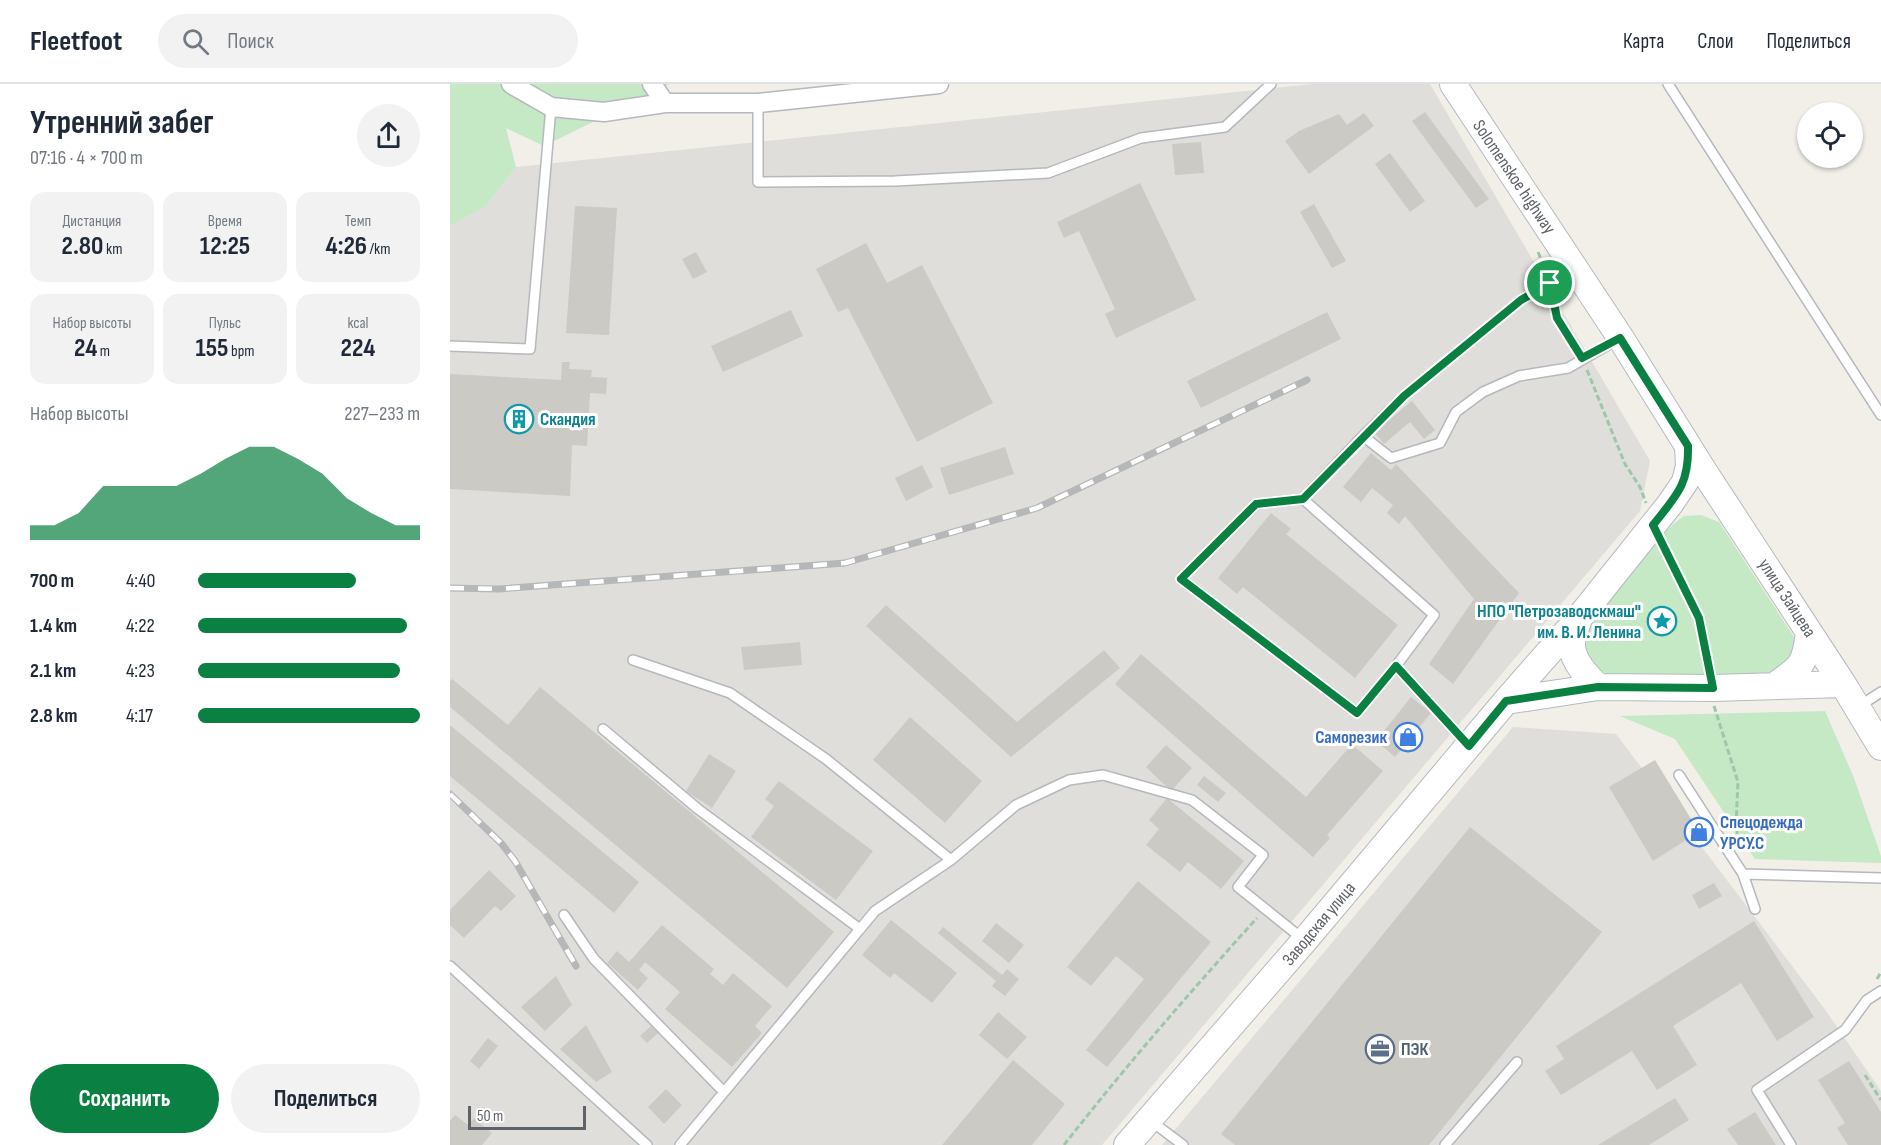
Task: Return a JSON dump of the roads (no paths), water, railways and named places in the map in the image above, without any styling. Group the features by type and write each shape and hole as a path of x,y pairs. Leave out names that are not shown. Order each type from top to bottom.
{"main road":[{"name":"Solomenskoe highway","path":"1453,84 1574,267 1731,513"},
{"name":"Заводская улица","path":"1127,1145 1579,618 1685,482 1689,466 1688,446"},
{"path":"1670,504 1690,500 1712,501 1731,513"},
{"name":"улица Зайцева","path":"1731,513 1843,684 1881,747"},
{"path":"1579,618 1572,646 1585,673 1598,687"},
{"path":"1774,686 1799,668 1806,654 1809,632"},
{"path":"1506,701 1598,687 1713,688 1843,684"}],"street":[{"path":"512,84 551,107 604,112 665,103 758,103 939,84"},
{"path":"652,84 665,103"}],"lane":[{"path":"758,103 758,182 895,181 1048,173 1141,138 1225,127 1271,84"},
{"path":"1668,84 1881,415"},
{"path":"450,346 530,350 551,107"},
{"path":"1303,499 1434,615 1357,713 1181,579 1256,504 1303,499 1404,396 1512,307 1574,267"},
{"path":"1363,436 1391,458 1440,443 1456,412 1483,392 1519,376 1568,368 1620,338"},
{"path":"633,660 730,693 826,759 951,860"},
{"path":"1396,666 1469,746"},
{"path":"1856,709 1881,692"},
{"path":"603,729 698,809 860,930"},
{"path":"680,1145 875,912 951,860 1016,805 1069,780 1103,775 1192,800 1263,855 1238,887 1305,940"},
{"path":"1679,775 1743,874 1755,909"},
{"path":"1743,874 1881,878"},
{"path":"564,915 594,959 724,1092"},
{"path":"450,966 647,1145"},
{"path":"1791,1145 1756,1090 1845,1030 1867,1000 1881,991"},
{"path":"1445,1145 1517,1062"},
{"path":"1149,1119 1183,1145"}],"railway":[{"path":"450,588 499,589 845,563 1037,508 1307,380"},
{"path":"450,794 501,843 515,861 576,966"}],"place":[{"name":"Скандия","path":"519,419"},
{"name":"НПО \"Петрозаводскмаш\" им. В. И. Ленина","path":"1662,621"},
{"name":"Саморезик","path":"1408,737"},
{"name":"Спецодежда УРСУ.С","path":"1699,832"},
{"name":"ПЭК","path":"1380,1049"}]}
